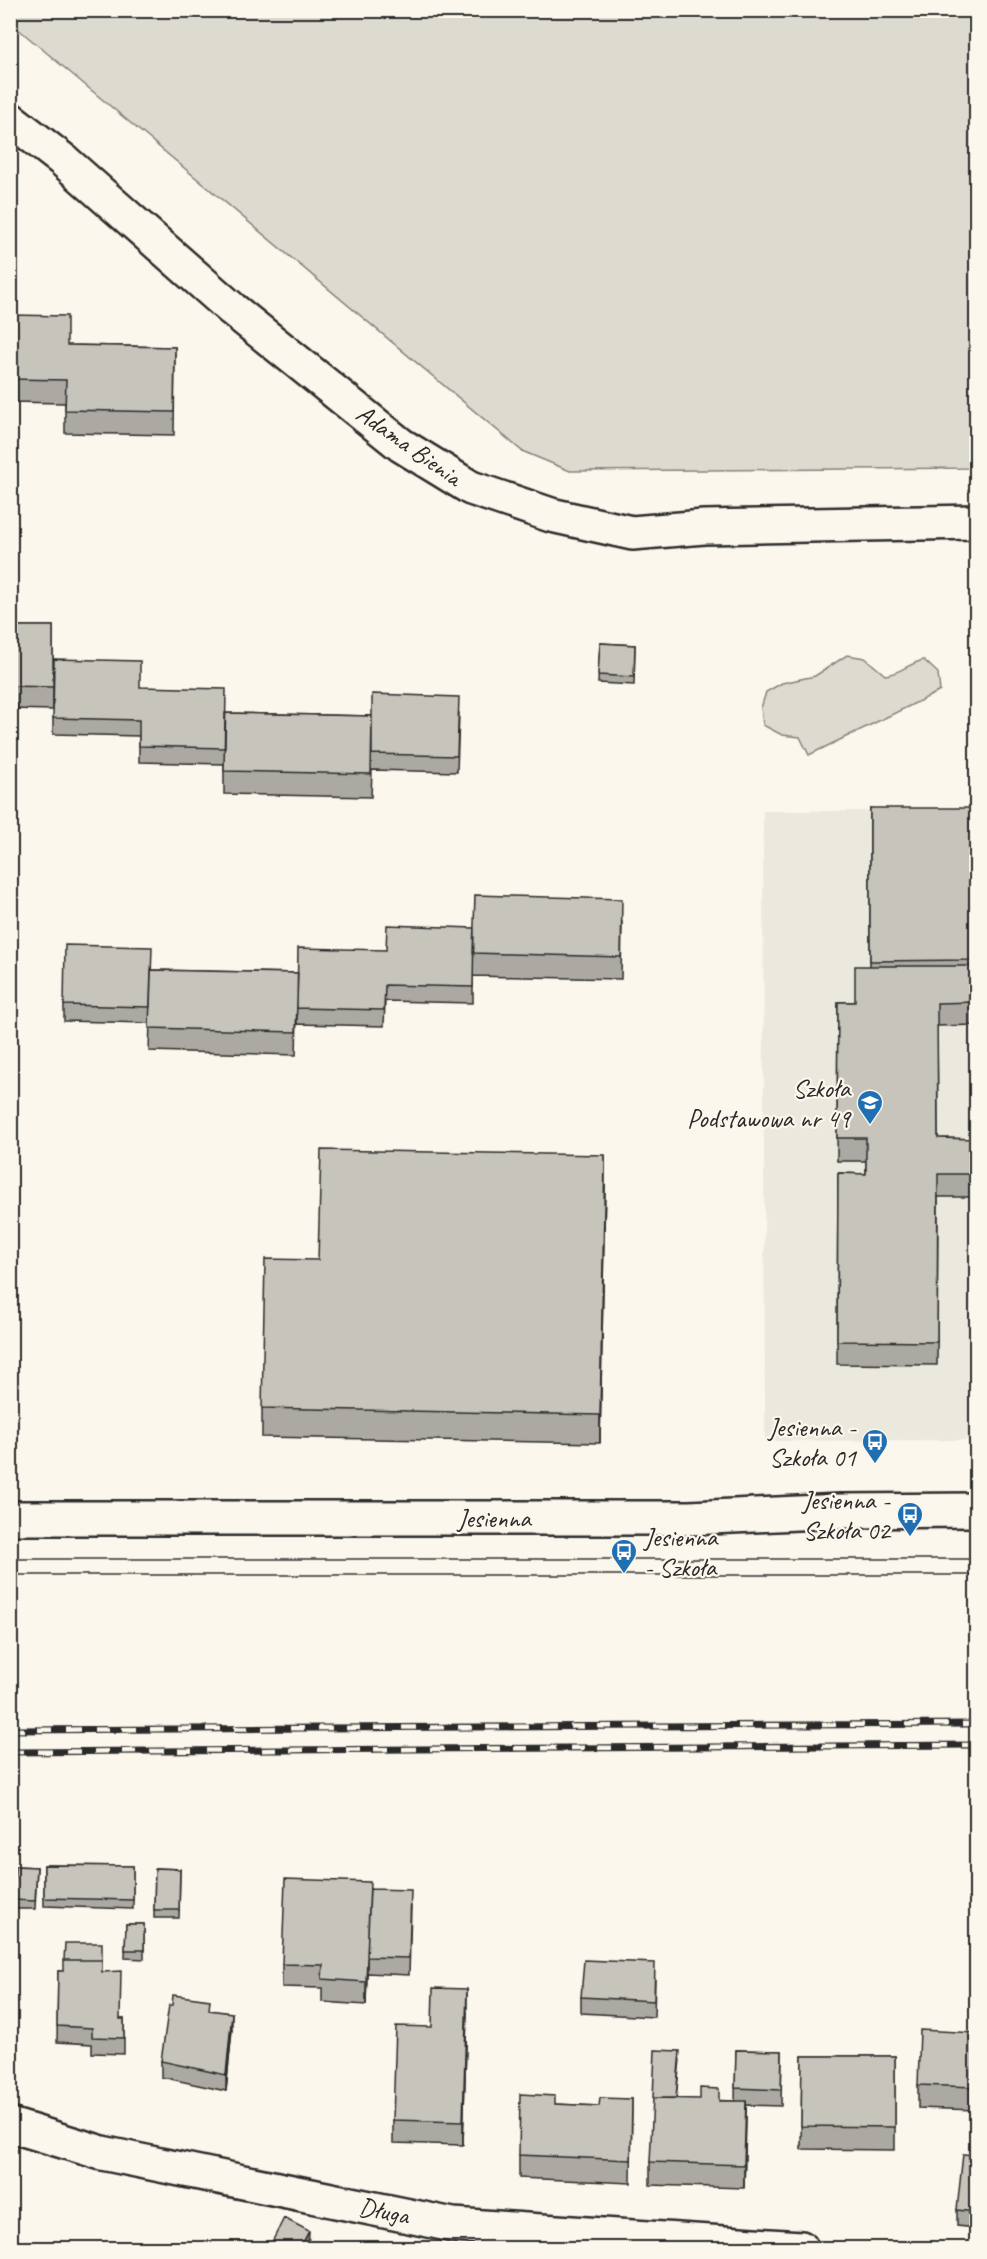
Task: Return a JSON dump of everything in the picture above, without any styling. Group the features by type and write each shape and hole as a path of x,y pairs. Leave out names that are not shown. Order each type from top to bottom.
{"street":[{"name":"Adama Bienia","path":"10,119 63,160 232,309 401,445 471,488 551,515 632,533 704,527 976,522"},
{"name":"Jesienna","path":"10,1518 689,1518 841,1510 976,1510"},
{"name":"Długa","path":"10,2125 102,2153 453,2225 801,2248"}],"shaded area":[{"path":"10,11 976,11 976,468 570,471 522,451 11,23"},
{"path":"847,655 865,658 885,675 924,660 938,673 940,691 809,755 800,737 782,735 763,725 761,708 766,692 782,683 815,676"},
{"name":"Szkoła Podstawowa nr 49","path":"763,811 976,811 976,1440 765,1441"}],"building":[{"path":"10,315 67,316 67,345 175,347 174,412 65,410 66,380 10,379"},
{"path":"10,626 53,626 53,687 10,686"},
{"path":"600,643 635,645 634,677 598,675"},
{"path":"54,659 140,661 140,687 226,689 225,748 139,746 139,720 53,718"},
{"path":"372,694 459,697 457,756 372,754"},
{"path":"225,713 372,716 371,774 224,771"},
{"path":"870,808 972,808 972,856 976,856 976,877 972,877 972,960 870,961"},
{"path":"475,895 622,899 621,957 473,953"},
{"path":"387,925 474,928 473,987 385,985 384,1010 297,1008 298,948 386,950"},
{"path":"65,945 152,947 150,1007 64,1005"},
{"path":"855,966 976,966 976,1002 937,1003 938,1138 976,1139 976,1174 938,1174 937,1342 837,1341 838,1173 866,1174 866,1138 837,1138 838,1002 855,1002"},
{"path":"151,970 298,973 296,1032 149,1028"},
{"path":"321,1150 605,1155 600,1415 262,1408 265,1259 318,1260"},
{"path":"44,1865 133,1866 133,1900 44,1898"},
{"path":"15,1866 37,1867 35,1901 14,1900"},
{"path":"155,1868 180,1869 179,1910 154,1910"},
{"path":"285,1879 370,1882 366,1982 322,1979 323,1965 282,1964"},
{"path":"370,1889 411,1890 409,1958 367,1957"},
{"path":"126,1924 144,1924 144,1950 125,1950"},
{"path":"65,1943 102,1943 102,1960 64,1960"},
{"path":"10,1957 14,1957 12,2013 10,2013"},
{"path":"64,1960 102,1960 102,1972 121,1971 120,2019 124,2019 124,2038 92,2037 92,2028 57,2026 58,1971 64,1971"},
{"path":"584,1960 655,1963 654,2001 581,1997"},
{"path":"433,1988 467,1989 463,2122 393,2120 396,2026 432,2027"},
{"path":"173,1995 210,2000 209,2010 232,2013 226,2075 161,2061 169,2005 172,2005"},
{"path":"920,2030 976,2033 976,2087 918,2085"},
{"path":"655,2050 680,2051 676,2098 653,2098"},
{"path":"736,2050 782,2051 781,2090 735,2088"},
{"path":"802,2056 895,2056 895,2127 801,2126"},
{"path":"700,2088 719,2089 719,2101 746,2101 744,2165 650,2162 653,2098 700,2099"},
{"path":"520,2094 555,2096 555,2104 599,2106 600,2098 632,2099 631,2160 519,2155"},
{"path":"963,2154 976,2155 976,2212 957,2210"},
{"path":"284,2218 309,2231 300,2248 269,2248"}],"tram line":[{"path":"10,1559 976,1559"},
{"path":"10,1575 976,1575"}],"railway":[{"path":"10,1730 976,1724"},
{"path":"10,1752 976,1745"}],"place":[{"name":"Szkoła Podstawowa nr 49","path":"870,1126"},
{"name":"Jesienna - Szkoła 01","path":"875,1465"},
{"name":"Jesienna - Szkoła 02","path":"910,1538"},
{"name":"Jesienna - Szkoła","path":"624,1575"}]}
